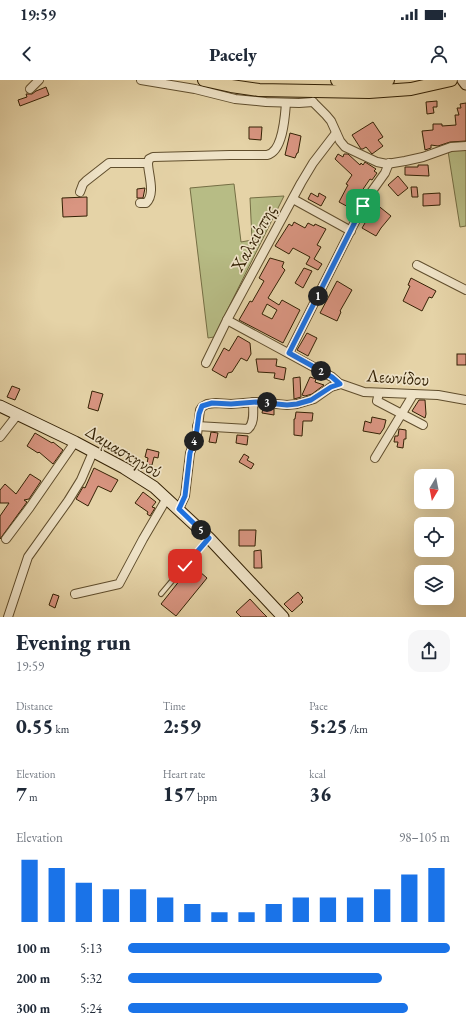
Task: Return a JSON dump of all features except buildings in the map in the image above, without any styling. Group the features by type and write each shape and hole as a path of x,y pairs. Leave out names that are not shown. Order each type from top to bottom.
{"main road":[{"path":"204,80 231,86 311,97 403,90 451,80"},
{"path":"337,80 388,80"},
{"path":"463,80 466,84"},
{"name":"Δαμασκηνού","path":"0,406 75,442 143,479 167,498 209,538 281,616"}],"street":[{"path":"30,89 39,80"},
{"path":"141,80 195,89 235,99 286,103 311,97 331,121 336,134 345,147 372,161 389,163 423,157 451,147 466,146"},
{"path":"140,203 148,202 150,196 148,163 151,158 158,156 270,154 276,148 280,138 285,122 286,103"},
{"name":"Χαλκιόπης","path":"206,363 227,320 310,167 336,134"},
{"path":"80,192 86,181 109,163 148,163"},
{"path":"289,353 370,192 385,173 389,163"},
{"path":"292,199 351,231"},
{"path":"417,265 466,290"},
{"path":"227,320 332,377 340,384"},
{"name":"Λεωνίδου","path":"179,509 185,496 190,453 196,436 201,409 207,404 253,402 287,405 297,404 311,400 331,387 340,384 359,391 413,395 438,395 466,400"},
{"path":"379,393 377,401 422,425"},
{"path":"375,458 413,395"},
{"path":"197,426 248,429 253,420 253,402"},
{"path":"0,437 18,414"},
{"path":"6,540 30,508 75,442"},
{"path":"8,617 27,560 81,480 93,452"},
{"path":"75,594 119,584 167,498"}],"lane":[{"path":"161,594 209,538"}],"green space":[{"path":"466,148 466,226 460,227 448,151"},
{"path":"234,184 241,242 252,240 250,198 284,196 214,337 208,338 190,188"}],"route":[{"path":"185,566 209,538 179,509 185,496 190,453 196,436 199,414 202,406 212,403 231,404 256,402 292,405 311,400 331,387 340,384 332,377 289,353 363,206"}]}
